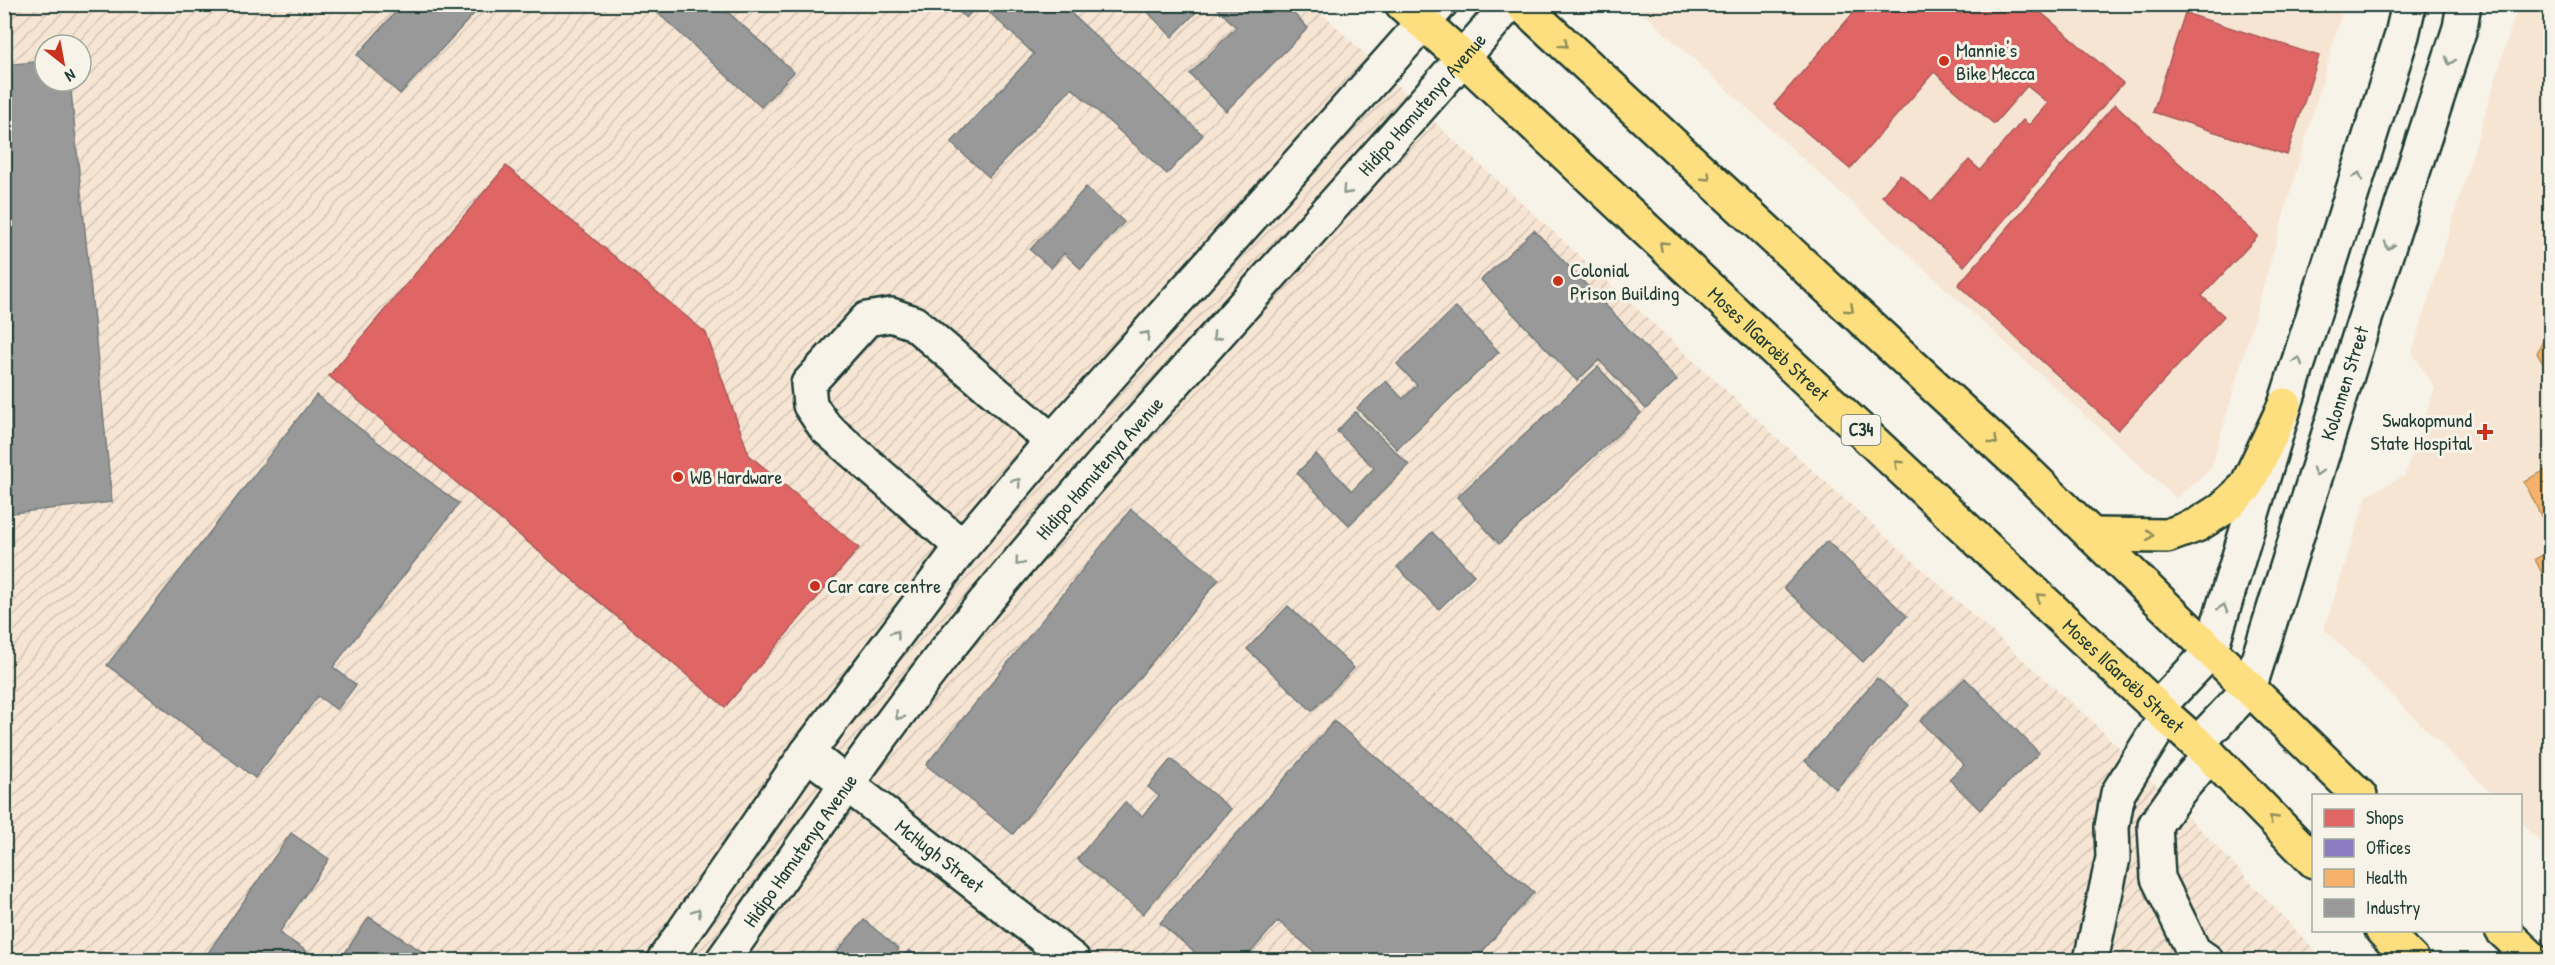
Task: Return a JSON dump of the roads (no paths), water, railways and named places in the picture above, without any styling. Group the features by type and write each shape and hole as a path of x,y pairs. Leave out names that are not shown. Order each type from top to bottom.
{"main road":[{"path":"1521,4 2023,468 2249,690 2359,794"},
{"name":"Moses ǁGaroëb Street","path":"1422,11 1463,58 2204,750 2312,860"},
{"path":"2092,535 2166,536 2197,525 2222,510 2246,487 2285,405"},
{"path":"2384,932 2412,960"},
{"path":"2504,932 2534,960"}],"street":[{"name":"Hidipo Hamutenya Avenue","path":"723,960 848,783 974,615 1072,499 1509,4"},
{"path":"2091,960 2113,858 2112,827 2118,793 2162,712 2210,652 2402,35 2409,4"},
{"name":"Kolonnen Street","path":"2206,960 2194,952 2158,878 2155,825 2204,750 2249,690 2360,334 2460,28 2464,4"},
{"path":"664,960 807,753 962,547 1422,11"},
{"path":"962,547 825,427 810,405 808,384 867,319 891,315 914,323 1052,441"},
{"name":"McHugh Street","path":"807,753 1073,960"}],"place":[{"name":"Mannie's Bike Mecca","path":"1944,61"},
{"name":"Colonial Prison Building","path":"1558,281"},
{"name":"Swakopmund State Hospital","path":"2485,432"},
{"name":"WB Hardware","path":"678,477"},
{"name":"Car care centre","path":"815,586"}]}
